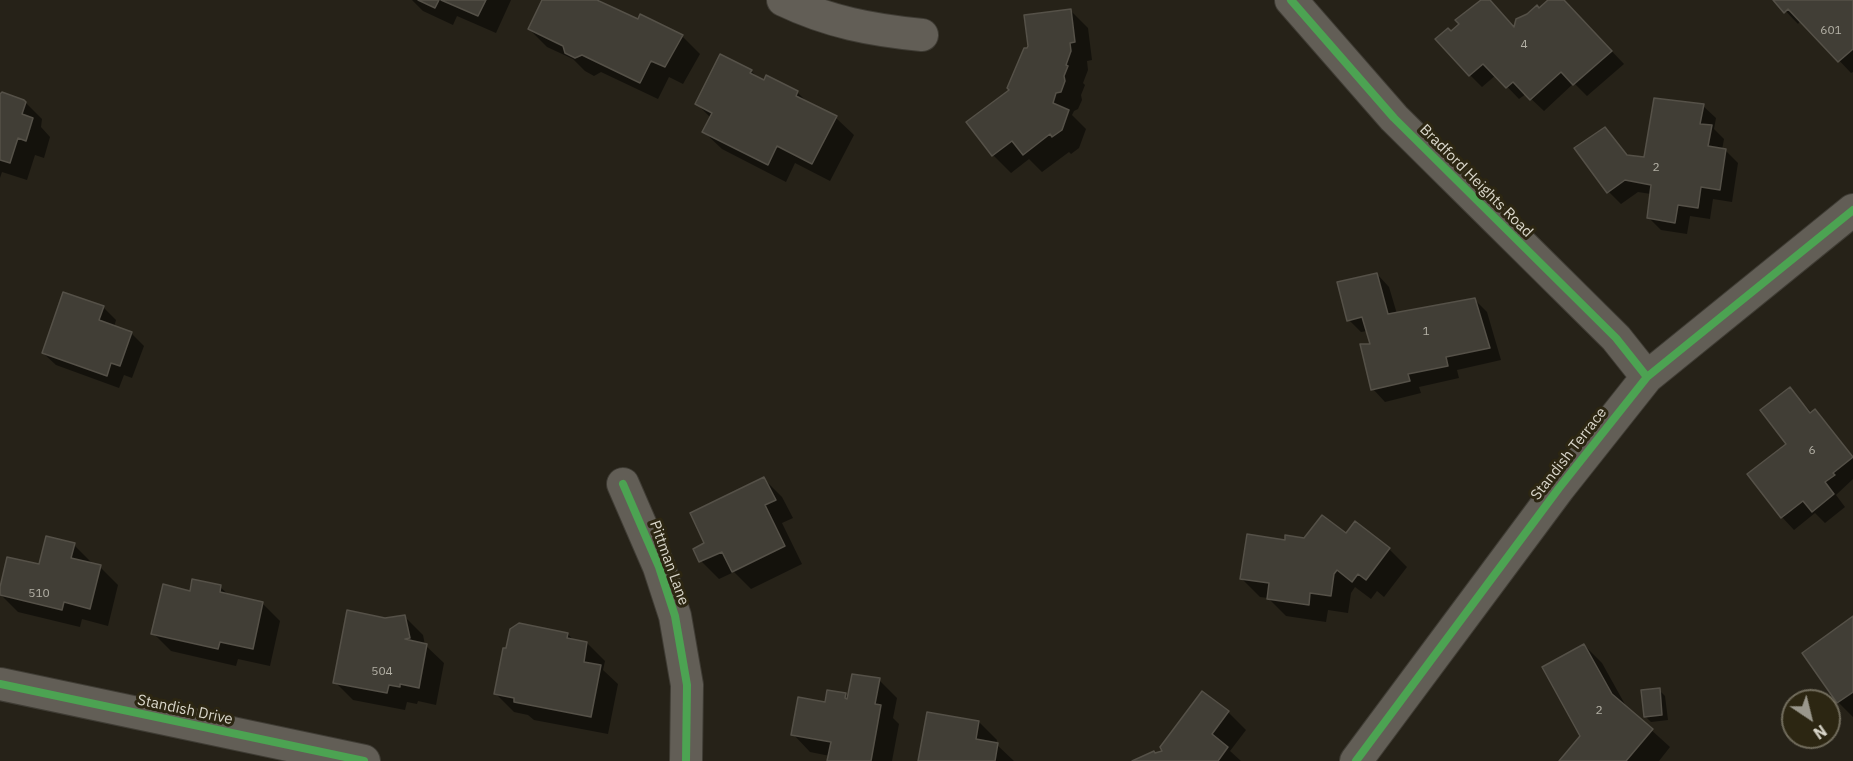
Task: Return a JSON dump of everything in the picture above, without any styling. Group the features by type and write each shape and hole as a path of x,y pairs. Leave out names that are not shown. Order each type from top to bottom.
{"street":[{"path":"783,0 838,22 876,31 922,35"},
{"name":"Bradford Heights Road","path":"1291,0 1394,118 1616,338 1647,376"},
{"name":"Standish Terrace","path":"1356,761 1559,488 1647,376 1853,210"},
{"name":"Pittman Lane","path":"623,484 659,567 675,616 687,685 686,761"},
{"name":"Standish Drive","path":"0,684 364,761"}],"building":[{"path":"418,0 439,0 435,8"},
{"path":"441,0 486,0 478,16"},
{"path":"542,0 597,0 638,19 640,14 683,35 665,67 651,61 640,83 582,55 575,58 565,53 563,46 528,29"},
{"path":"1481,0 1490,0 1514,27 1516,19 1527,14 1537,5 1539,8 1548,0 1564,0 1612,51 1573,85 1561,72 1530,100 1513,82 1506,88 1483,64 1469,76 1435,39 1448,28 1451,31 1459,24 1455,20"},
{"path":"1773,0 1853,0 1853,49 1838,62 1788,9 1784,13"},
{"path":"1071,9 1075,42 1070,43 1071,51 1066,65 1068,66 1064,76 1065,81 1061,92 1056,93 1053,103 1069,110 1062,130 1052,137 1050,134 1023,155 1012,141 992,156 966,122 1009,90 1007,88 1024,48 1028,46 1024,15"},
{"path":"720,54 752,70 750,73 764,80 766,75 798,91 796,96 837,116 812,164 777,146 768,165 702,132 712,113 695,104"},
{"path":"2,92 24,100 26,102 22,114 33,118 26,141 18,138 10,163 0,160 0,94"},
{"path":"1654,98 1704,104 1700,124 1712,125 1708,146 1726,149 1720,190 1701,187 1698,208 1678,205 1675,223 1647,218 1651,185 1625,180 1607,193 1574,148 1605,127 1627,155 1644,157"},
{"path":"1377,273 1388,314 1475,298 1490,348 1446,357 1448,366 1408,374 1410,381 1371,390 1360,344 1370,344 1362,317 1347,321 1337,282"},
{"path":"63,292 104,306 99,320 132,332 120,366 111,363 107,376 42,353"},
{"path":"1790,387 1810,413 1815,409 1853,457 1825,482 1834,494 1812,512 1803,501 1781,518 1747,474 1786,444 1760,410"},
{"path":"764,477 776,500 765,505 785,546 732,572 722,552 699,562 693,549 704,543 690,513"},
{"path":"1322,515 1346,533 1355,521 1390,548 1366,580 1358,574 1352,582 1337,570 1334,574 1331,596 1310,593 1309,605 1267,599 1269,583 1240,579 1247,534 1285,540 1285,535 1304,538"},
{"path":"46,536 75,543 71,558 101,565 90,609 64,602 62,610 0,595 7,557 39,564"},
{"path":"192,579 221,585 220,592 263,602 253,649 220,642 218,649 151,634 163,584 190,591"},
{"path":"347,610 385,618 405,615 410,638 405,639 427,644 419,688 400,684 400,687 389,685 387,693 333,683"},
{"path":"1853,616 1853,692 1841,700 1841,689 1827,689 1802,653"},
{"path":"519,623 568,633 567,638 587,642 584,662 601,665 591,717 514,702 514,698 494,694 503,648 506,648 510,629"},
{"path":"1584,644 1612,694 1653,729 1626,761 1559,761 1580,736 1542,667"},
{"path":"852,674 880,678 875,704 881,705 871,761 827,761 831,742 791,735 798,697 825,702 827,690 846,693 845,698 847,699"},
{"path":"1660,688 1662,715 1644,717 1641,690"},
{"path":"1202,691 1229,711 1212,734 1228,747 1218,761 1132,761 1154,751 1155,753 1162,751 1160,747"},
{"path":"927,712 979,721 976,739 998,743 995,761 918,761"}],"cycle path":[{"path":"1291,0 1394,118 1616,338 1647,377"},
{"path":"1356,761 1559,488 1647,377 1853,210"},
{"path":"623,484 659,567 675,616 687,685 686,761"},
{"path":"0,684 364,761"}]}
